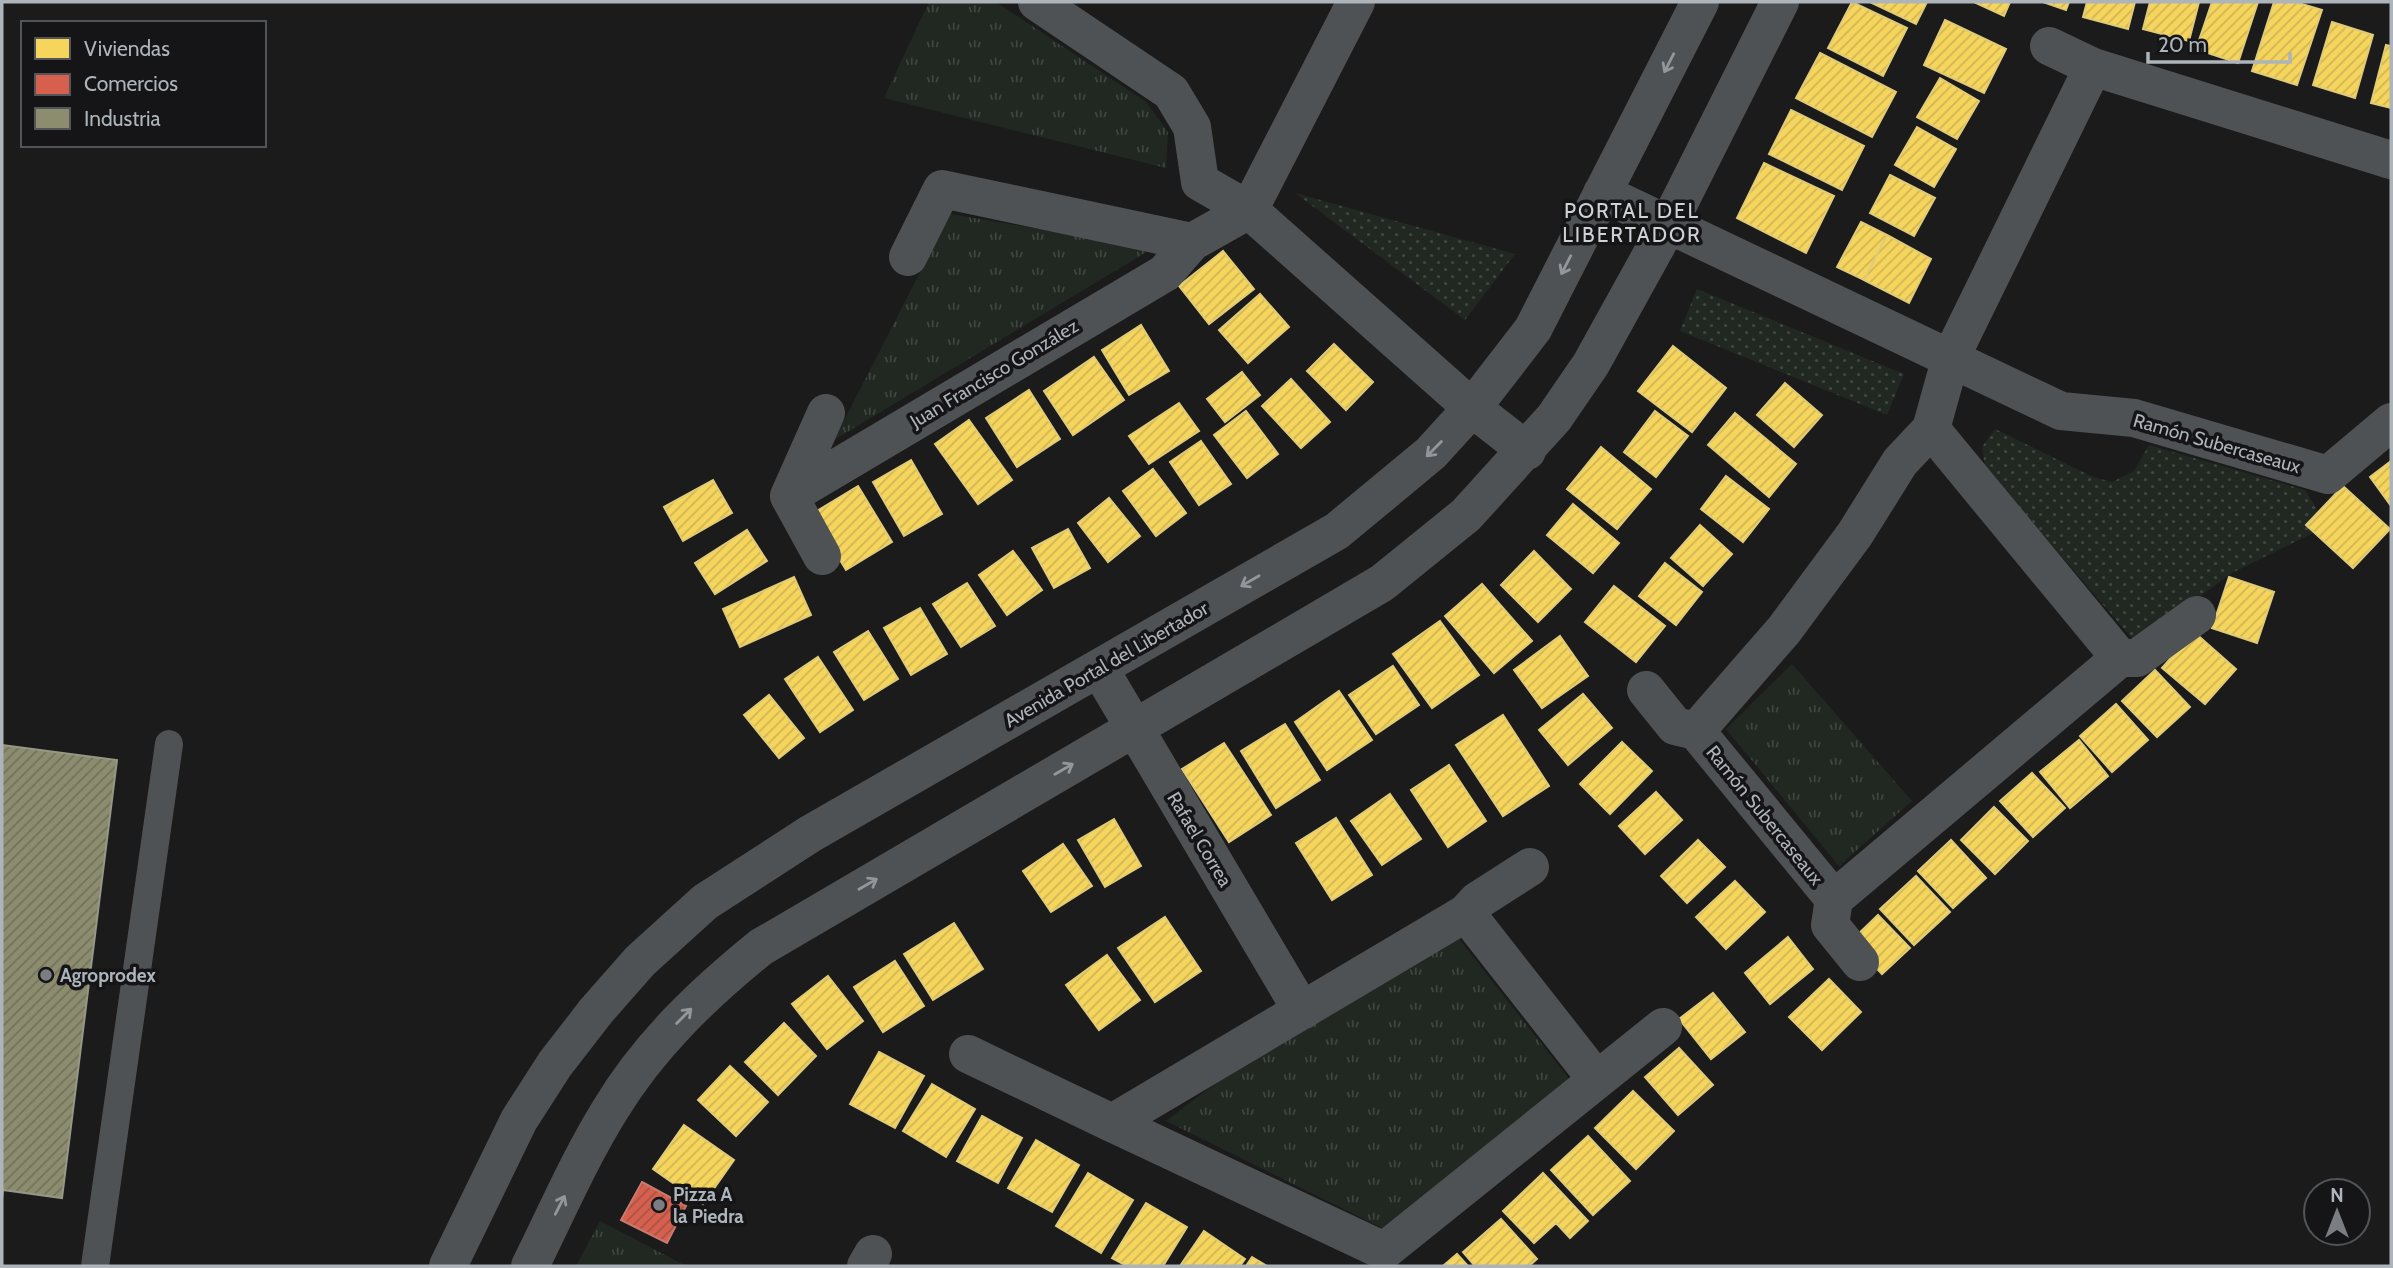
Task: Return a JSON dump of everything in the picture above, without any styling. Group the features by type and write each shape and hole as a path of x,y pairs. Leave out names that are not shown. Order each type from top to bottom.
{"street":[{"path":"1037,2 1171,92 1192,127 1200,182 1249,210 1472,408 1527,451"},
{"path":"1249,210 1356,2"},
{"name":"Avenida Portal del Libertador","path":"448,1266 519,1120 555,1064 596,1011 664,939 705,902 810,834 1337,531 1431,453 1472,408 1533,329 1700,2"},
{"path":"530,1266 610,1109 671,1029 714,985 761,947 1382,583 1466,515 1527,451 1591,364 1669,223 1780,2"},
{"path":"2049,46 2093,67 2391,160"},
{"name":"Ramón Subercaseaux","path":"1696,731 1784,630 1855,534 1900,462 1931,429 1951,357 2093,67"},
{"path":"908,257 942,189 1192,242"},
{"name":"Ramón Subercaseaux","path":"1602,193 2061,411 2134,418 2329,475 2391,422"},
{"name":"Juan Francisco González","path":"789,496 1165,273 1192,242 1249,210"},
{"path":"822,556 789,496 826,413"},
{"path":"1931,429 2120,658"},
{"name":"Ramón Subercaseaux","path":"1860,962 1830,925 1834,899 2120,658 2137,658 2197,615"},
{"name":"Rafael Correa","path":"1099,668 1301,1011"},
{"name":"Ramón Subercaseaux","path":"1646,690 1675,726 1696,731 1834,899"},
{"path":"1112,1123 1466,913 1477,901 1530,867"},
{"path":"1466,913 1597,1080"},
{"path":"968,1054 1383,1259 1663,1027"}],"lane":[{"path":"95,1266 169,744"}],"green space":[{"path":"929,2 996,2 1146,102 1168,132 1166,168 884,98"},
{"path":"1295,193 1515,254 1465,320"},
{"path":"950,214 1153,248 834,440"},
{"path":"1697,289 1904,374 1887,415 1680,331"},
{"path":"1995,429 2093,477 2112,482 2134,471 2149,445 2305,490 2327,526 2232,573 2136,643 1985,467 1982,447"},
{"path":"1792,664 1912,801 1839,866 1726,729"},
{"path":"1459,939 1570,1080 1382,1228 1166,1121 1268,1044"},
{"path":"600,1221 686,1266 576,1266"}],"building: Viviendas":[{"path":"1852,2 1907,28 1883,76 1828,48"},
{"path":"1870,2 1927,2 1916,24"},
{"path":"1974,2 2010,2 2004,16"},
{"path":"2043,2 2069,2 2066,10"},
{"path":"2087,2 2135,2 2128,29 2083,17"},
{"path":"2150,2 2199,2 2189,41 2143,29"},
{"path":"2212,2 2258,2 2238,63 2196,49"},
{"path":"2274,2 2295,2 2322,10 2297,85 2252,71"},
{"path":"1945,20 2006,49 1984,93 1924,65"},
{"path":"2332,22 2373,35 2355,98 2313,85"},
{"path":"2386,45 2391,46 2391,108 2371,103"},
{"path":"1820,53 1896,92 1872,137 1796,98"},
{"path":"1940,78 1979,101 1957,139 1917,117"},
{"path":"1791,110 1864,146 1842,190 1769,154"},
{"path":"1917,127 1956,149 1934,187 1895,165"},
{"path":"1764,163 1834,196 1806,253 1737,218"},
{"path":"1890,175 1935,198 1914,236 1870,213"},
{"path":"1861,222 1887,235 1864,280 1837,267"},
{"path":"1887,235 1931,259 1909,303 1864,280"},
{"path":"1223,251 1254,289 1209,324 1179,286"},
{"path":"1260,294 1289,327 1248,363 1219,330"},
{"path":"1141,325 1169,371 1129,395 1102,350"},
{"path":"1334,344 1373,382 1346,410 1307,371"},
{"path":"1673,346 1726,388 1692,432 1638,391"},
{"path":"1094,357 1124,400 1073,435 1044,391"},
{"path":"1242,372 1260,395 1225,422 1207,399"},
{"path":"1291,379 1330,422 1301,448 1262,406"},
{"path":"1785,383 1822,415 1794,447 1757,415"},
{"path":"1029,390 1060,439 1017,467 986,418"},
{"path":"1179,403 1199,431 1149,464 1129,436"},
{"path":"1246,411 1278,454 1247,478 1214,435"},
{"path":"1655,411 1688,436 1656,477 1624,452"},
{"path":"1735,413 1796,464 1769,497 1708,445"},
{"path":"969,420 1012,480 978,504 935,444"},
{"path":"1201,441 1231,484 1199,505 1170,462"},
{"path":"1601,447 1651,489 1617,529 1567,489"},
{"path":"911,460 942,514 904,536 873,482"},
{"path":"2391,461 2391,506 2370,477"},
{"path":"1153,469 1186,513 1156,536 1123,491"},
{"path":"1726,476 1769,509 1743,542 1701,509"},
{"path":"713,480 732,513 683,541 664,507"},
{"path":"858,486 892,542 846,570 812,514"},
{"path":"2343,486 2390,529 2353,568 2306,525"},
{"path":"1109,498 1140,536 1108,562 1078,523"},
{"path":"1573,504 1619,543 1593,573 1547,535"},
{"path":"1700,525 1732,554 1703,586 1671,558"},
{"path":"1068,529 1090,568 1054,588 1032,548"},
{"path":"747,530 767,561 715,594 695,563"},
{"path":"1013,551 1042,590 1007,615 979,575"},
{"path":"1534,551 1571,589 1538,622 1501,585"},
{"path":"1665,563 1702,592 1676,625 1639,596"},
{"path":"794,577 811,615 740,647 723,609"},
{"path":"2229,577 2274,592 2257,643 2212,628"},
{"path":"967,583 995,626 961,647 933,604"},
{"path":"1482,584 1532,641 1494,673 1445,616"},
{"path":"1614,586 1665,626 1636,662 1585,622"},
{"path":"920,608 947,654 911,675 884,628"},
{"path":"1440,621 1479,675 1432,708 1393,654"},
{"path":"868,631 898,679 864,700 834,652"},
{"path":"2194,632 2236,669 2205,704 2162,668"},
{"path":"1560,636 1588,676 1542,708 1514,670"},
{"path":"818,657 853,710 820,732 785,679"},
{"path":"1393,666 1419,705 1376,734 1349,695"},
{"path":"2155,670 2190,707 2157,737 2122,701"},
{"path":"1339,691 1372,740 1327,770 1295,722"},
{"path":"1583,694 1612,728 1568,765 1539,730"},
{"path":"769,695 804,738 779,758 744,715"},
{"path":"2116,704 2148,740 2112,772 2080,736"},
{"path":"1503,715 1549,786 1503,816 1456,745"},
{"path":"1285,724 1320,780 1276,808 1241,751"},
{"path":"2079,740 2108,776 2070,808 2040,772"},
{"path":"1622,742 1652,771 1610,814 1580,784"},
{"path":"1224,743 1271,815 1229,842 1182,769"},
{"path":"1449,765 1486,821 1448,847 1411,790"},
{"path":"2032,773 2065,808 2033,837 2000,801"},
{"path":"1656,792 1682,820 1645,854 1619,826"},
{"path":"1390,794 1421,839 1382,865 1351,821"},
{"path":"1994,807 2028,841 1995,874 1961,840"},
{"path":"1336,818 1372,875 1332,900 1296,843"},
{"path":"1114,819 1141,866 1105,887 1078,840"},
{"path":"1698,840 1725,867 1687,903 1661,876"},
{"path":"1951,840 1986,878 1953,908 1918,871"},
{"path":"1063,844 1092,886 1051,912 1023,871"},
{"path":"1916,876 1950,912 1914,945 1880,909"},
{"path":"1735,881 1765,912 1726,949 1696,917"},
{"path":"1878,915 1910,948 1882,974 1851,941"},
{"path":"1165,917 1201,971 1155,1002 1118,948"},
{"path":"954,923 983,969 933,1000 904,954"},
{"path":"1788,937 1813,969 1770,1004 1745,973"},
{"path":"1107,955 1140,1000 1099,1030 1066,985"},
{"path":"895,961 924,1006 883,1032 854,987"},
{"path":"828,976 863,1021 827,1049 792,1004"},
{"path":"1829,979 1861,1012 1822,1050 1789,1017"},
{"path":"1713,993 1745,1032 1711,1059 1679,1019"},
{"path":"784,1023 816,1056 778,1095 745,1062"},
{"path":"1679,1048 1713,1085 1678,1115 1645,1077"},
{"path":"879,1052 924,1076 895,1128 850,1104"},
{"path":"730,1066 768,1102 736,1136 698,1100"},
{"path":"932,1084 975,1109 946,1157 903,1131"},
{"path":"1633,1091 1674,1131 1636,1169 1595,1128"},
{"path":"982,1116 1022,1138 998,1183 957,1161"},
{"path":"684,1125 734,1160 703,1204 653,1169"},
{"path":"1588,1136 1630,1181 1593,1215 1551,1170"},
{"path":"1036,1140 1079,1165 1052,1212 1008,1188"},
{"path":"1088,1173 1133,1200 1101,1253 1056,1226"},
{"path":"1543,1173 1588,1221 1570,1238 1556,1223 1534,1243 1503,1211"},
{"path":"1146,1203 1187,1227 1163,1266 1127,1266 1112,1258"},
{"path":"1501,1219 1537,1259 1529,1266 1475,1266 1463,1252"},
{"path":"1204,1231 1245,1259 1240,1266 1180,1266"},
{"path":"1457,1254 1468,1266 1443,1266"},
{"path":"1252,1257 1267,1266 1246,1266"}],"building: Comercios":[{"path":"642,1182 686,1206 667,1243 621,1220"}],"building: Industria":[{"name":"Agroprodex","path":"2,745 117,760 62,1198 3,1190 2,1199"}],"place":[{"name":"Agroprodex","path":"46,975"},
{"name":"Pizza A la Piedra","path":"659,1205"}],"district":[{"name":"PORTAL DEL LIBERTADOR","path":"1632,223"}]}
